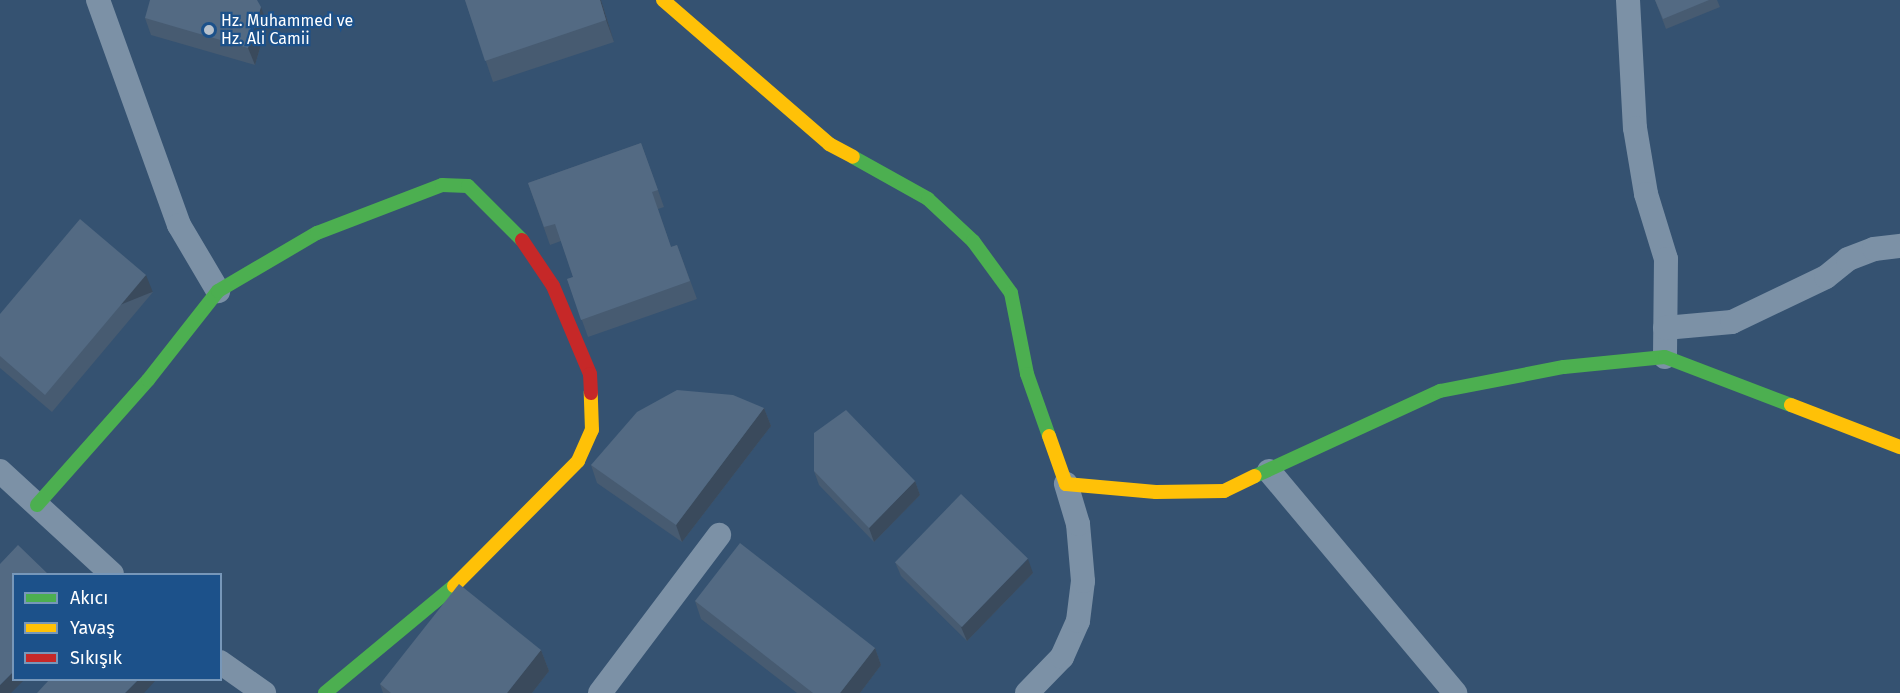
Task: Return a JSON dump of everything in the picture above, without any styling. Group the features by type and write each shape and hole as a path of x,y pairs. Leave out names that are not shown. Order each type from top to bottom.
{"street":[{"path":"98,0 179,225 218,291"},
{"path":"663,0 829,144 928,199 973,241 1011,293 1028,374 1078,524 1083,581 1078,621 1062,657 1027,693"},
{"path":"1628,0 1635,128 1646,194 1666,259 1665,357"},
{"path":"37,505 148,380 218,291 317,233 442,184 468,186 514,228 553,286 590,374 592,430 578,461 448,592 325,693"},
{"path":"1665,328 1732,322 1826,277 1848,259 1900,246"},
{"path":"1066,483 1156,492 1224,491 1440,391 1564,367 1665,357 1900,447"},
{"path":"0,471 111,573"},
{"path":"1269,471 1455,693"},
{"path":"600,693 719,536"},
{"path":"222,663 264,693"}],"building":[{"name":"Hz. Muhammed ve Hz. Ali Camii","path":"150,0 257,0 261,7 248,48 145,18"},
{"path":"465,0 600,0 606,20 485,61"},
{"path":"1655,0 1709,0 1663,19"},
{"path":"641,143 658,190 652,192 671,247 677,245 690,281 581,320 567,279 573,277 555,224 544,227 528,183"},
{"path":"80,219 146,275 45,395 0,356 0,314"},
{"path":"677,390 733,395 764,408 676,525 591,465 637,412"},
{"path":"846,410 915,481 869,528 814,471 814,433"},
{"path":"961,494 1028,559 962,627 895,562"},
{"path":"740,543 875,648 840,693 813,693 695,601"},
{"path":"18,545 47,573 12,573 12,673 0,685 0,564"},
{"path":"459,584 541,650 507,693 391,693 380,684"},
{"path":"48,681 137,681 125,693 37,693"}],"traffic: fast":[{"path":"853,157 928,199 973,241 1011,293 1027,374 1049,436"},
{"path":"37,505 148,380 218,291 317,233 442,185 468,186 522,240"},
{"path":"1255,476 1440,391 1564,367 1665,357 1791,405"},
{"path":"325,693 454,586"}],"traffic: slow":[{"path":"663,0 829,144 853,157"},
{"path":"454,586 578,461 592,430 591,393"},
{"path":"1791,405 1900,447"},
{"path":"1049,436 1066,484 1156,492 1224,491 1255,476"}],"traffic: jam":[{"path":"522,240 553,286 590,374 591,393"}],"place":[{"name":"Hz. Muhammed ve Hz. Ali Camii","path":"209,30"}]}
